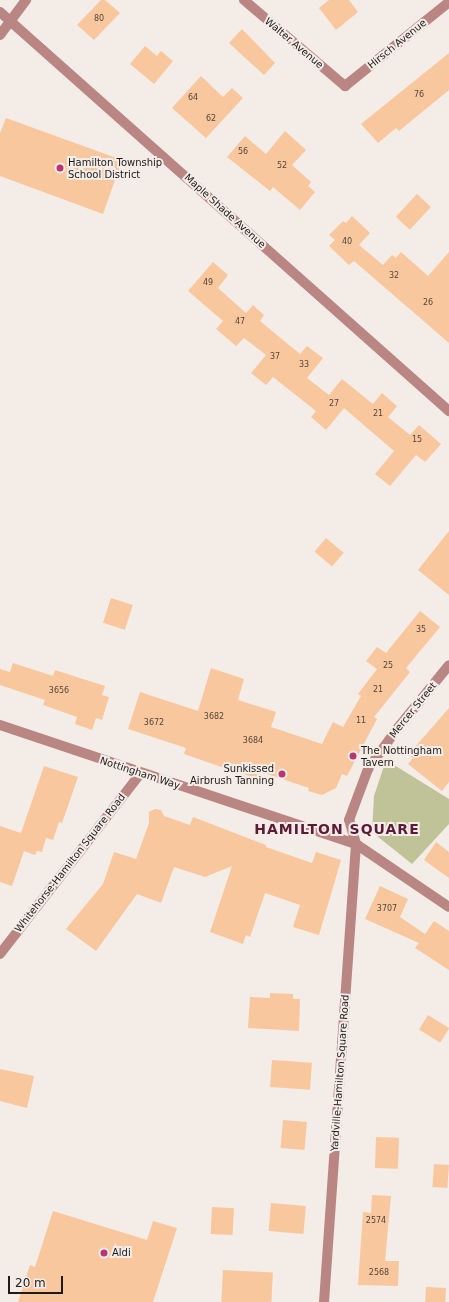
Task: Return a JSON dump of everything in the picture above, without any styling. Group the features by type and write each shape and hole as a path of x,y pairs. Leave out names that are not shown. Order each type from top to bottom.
{"street":[{"path":"0,35 26,0"},
{"name":"Walter Avenue","path":"244,0 345,86"},
{"name":"Hirsch Avenue","path":"345,86 449,2"},
{"name":"Maple Shade Avenue","path":"0,12 449,411"},
{"name":"Mercer Street","path":"356,844 349,820 368,769 397,728 449,665"},
{"name":"Nottingham Way","path":"0,725 356,844 449,907"},
{"name":"Whitehorse-Hamilton Square Road","path":"0,954 141,773"},
{"name":"Yardville-Hamilton Square Road","path":"324,1302 356,844"}],"green space":[{"path":"386,760 449,799 449,824 412,864 372,832 374,796"}],"building":[{"path":"101,0 105,0 120,13 94,40 77,25"},
{"path":"329,0 349,0 358,12 336,30 319,8"},
{"path":"242,29 275,63 264,75 229,43"},
{"path":"145,46 157,56 161,51 173,61 154,84 130,64"},
{"path":"449,53 449,90 399,131 396,128 378,143 361,124"},
{"path":"201,76 223,97 232,88 243,98 206,138 172,108"},
{"name":"Hamilton Township School District","path":"6,118 122,160 103,214 0,176 0,133"},
{"path":"285,131 306,150 292,165 311,182 308,186 315,192 300,210 273,187 270,191 227,157 245,136 266,154"},
{"path":"417,194 431,207 410,230 396,217"},
{"path":"352,216 370,233 359,245 383,265 392,255 396,258 401,252 428,276 449,252 449,343 354,261 349,265 329,246 335,240 329,235 343,221 346,223"},
{"path":"213,262 228,275 218,288 246,313 253,305 264,315 260,321 300,354 307,346 323,358 307,378 329,395 342,379 373,404 382,393 397,406 388,417 410,435 419,425 441,444 425,462 416,455 390,486 375,474 394,451 344,408 326,430 311,417 316,411 273,377 266,385 251,373 266,355 244,338 236,346 216,329 223,321 188,291"},
{"path":"449,531 449,595 418,570"},
{"path":"326,538 344,553 332,567 314,552"},
{"path":"111,598 133,605 125,630 103,623"},
{"path":"420,611 440,627 406,668 410,672 374,717 377,719 347,776 342,774 336,788 322,795 308,791 309,788 258,771 256,778 230,770 184,754 186,748 128,729 140,692 198,711 211,668 244,679 238,700 276,712 271,727 322,744 333,722 343,727 361,696 358,694 377,669 366,661 377,647 386,653"},
{"path":"13,663 53,676 55,670 105,686 102,695 109,697 102,720 96,718 92,730 75,724 77,717 43,705 45,700 0,685 0,669 10,672"},
{"path":"449,708 449,782 442,791 408,764 413,758 408,755"},
{"path":"44,766 78,777 62,823 59,822 53,840 46,838 42,852 37,851 35,855 24,851 12,886 0,882 0,826 21,833"},
{"path":"155,809 161,810 164,816 190,825 193,817 266,845 266,847 312,863 316,852 341,860 319,935 293,927 300,905 265,893 250,937 246,935 243,944 210,932 232,866 205,877 174,867 161,903 137,894 96,951 66,929 103,884 114,852 136,859 149,823 149,812"},
{"path":"436,842 449,852 449,878 424,860"},
{"path":"380,886 408,899 400,917 425,934 434,921 449,931 449,970 415,948 419,943 365,919"},
{"path":"270,993 293,994 293,999 300,999 299,1031 248,1028 250,997 270,998"},
{"path":"428,1015 449,1028 440,1043 419,1029"},
{"path":"272,1060 312,1063 310,1090 270,1087"},
{"path":"0,1069 34,1076 27,1108 0,1101"},
{"path":"283,1120 307,1122 304,1150 281,1148"},
{"path":"376,1137 399,1138 398,1169 375,1168"},
{"path":"434,1164 449,1165 447,1188 432,1187"},
{"path":"372,1195 391,1196 385,1261 399,1261 398,1286 358,1285 363,1212 371,1213"},
{"path":"271,1203 306,1206 303,1234 269,1231"},
{"path":"212,1207 234,1208 233,1235 211,1234"},
{"name":"Aldi","path":"53,1211 147,1240 153,1221 177,1228 153,1302 18,1302 30,1265 35,1267"},
{"path":"223,1270 273,1273 271,1302 221,1302"},
{"path":"426,1287 446,1288 445,1302 425,1302"}],"place":[{"name":"Hamilton Township School District","path":"60,168"},
{"name":"The Nottingham Tavern","path":"353,756"},
{"name":"Sunkissed Airbrush Tanning","path":"282,774"},
{"name":"Aldi","path":"104,1253"}],"district":[{"name":"HAMILTON SQUARE","path":"337,829"}]}
